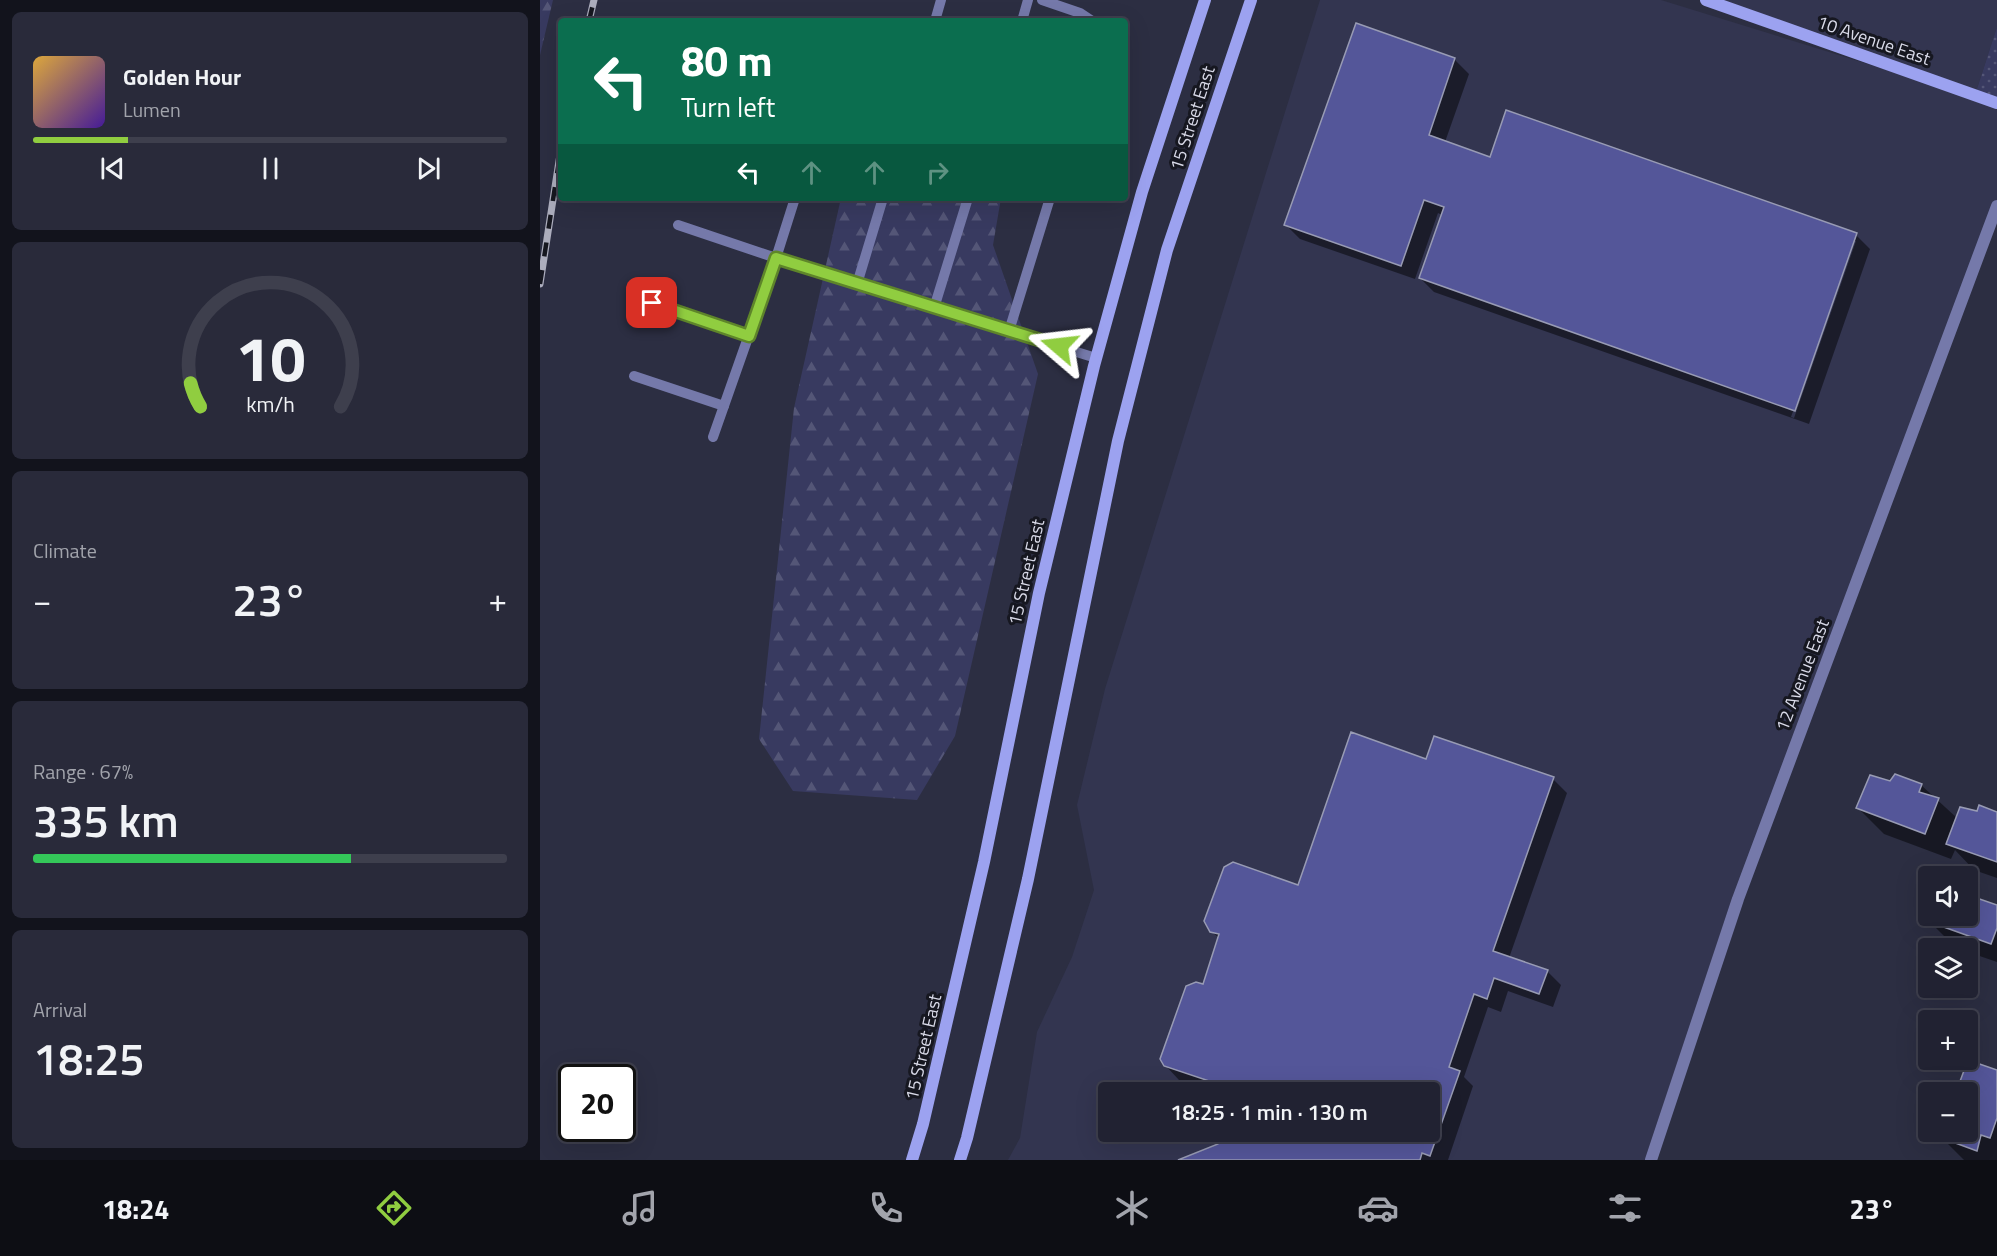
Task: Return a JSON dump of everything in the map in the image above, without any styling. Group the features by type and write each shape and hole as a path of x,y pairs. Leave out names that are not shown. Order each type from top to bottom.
{"main road":[{"name":"15 Street East","path":"912,1160 923,1124 984,862 1039,593 1096,358 1142,192 1205,0"},
{"name":"15 Street East","path":"960,1160 1028,879 1118,441 1167,250 1251,0"},
{"name":"10 Avenue East","path":"1706,0 1997,103"}],"street":[{"name":"12 Avenue East","path":"1651,1160 1738,899 1997,206"}],"lane":[{"path":"936,18 941,0"},
{"path":"1023,18 1028,0"},
{"path":"1042,0 1080,13 1088,18"},
{"path":"713,437 794,201"},
{"path":"858,284 882,201"},
{"path":"934,308 967,201"},
{"path":"1009,331 1049,201"},
{"path":"678,225 1096,358"},
{"path":"652,303 749,336"},
{"path":"634,376 724,406"}],"shaded area":[{"path":"1320,0 1661,0 1997,104 1997,206 1738,899 1651,1160 1008,1160 1020,1138 1037,1032 1072,957 1094,890 1077,805 1105,689"},
{"path":"1706,0 1997,0 1997,27 1975,95"}],"green space":[{"path":"540,0 553,0 540,55"},
{"path":"1997,27 1997,103 1975,95"},
{"path":"840,201 1000,201 993,245 1038,374 955,736 917,800 793,791 759,739 794,408"}],"building":[{"path":"1356,23 1455,58 1429,135 1490,157 1506,110 1857,233 1795,411 1419,278 1444,207 1424,200 1401,266 1284,225"},
{"path":"1351,732 1426,759 1434,736 1554,777 1493,951 1548,970 1539,994 1494,978 1487,999 1474,994 1449,1067 1460,1071 1440,1128 1440,1082 1212,1082 1164,1066 1160,1059 1186,986 1196,982 1203,984 1219,934 1210,932 1204,921 1224,867 1233,862 1298,885"},
{"path":"1895,774 1922,784 1919,792 1939,798 1925,834 1856,808 1870,775 1890,781"},
{"path":"1979,805 1997,812 1997,862 1946,844 1960,807 1977,811"},
{"path":"1978,898 1997,905 1997,928 1991,944 1941,926 1978,926"},
{"path":"1978,1063 1997,1070 1997,1118 1990,1138 1981,1135 1977,1151 1953,1142 1978,1142 1978,1082 1960,1082 1964,1070 1978,1070"},
{"path":"1219,1142 1435,1142 1430,1156 1422,1153 1420,1160 1178,1160"}],"railway":[{"path":"590,18 594,0"},
{"path":"540,284 558,167"}],"route":[{"path":"652,303 749,336 776,258 1059,346"}]}
